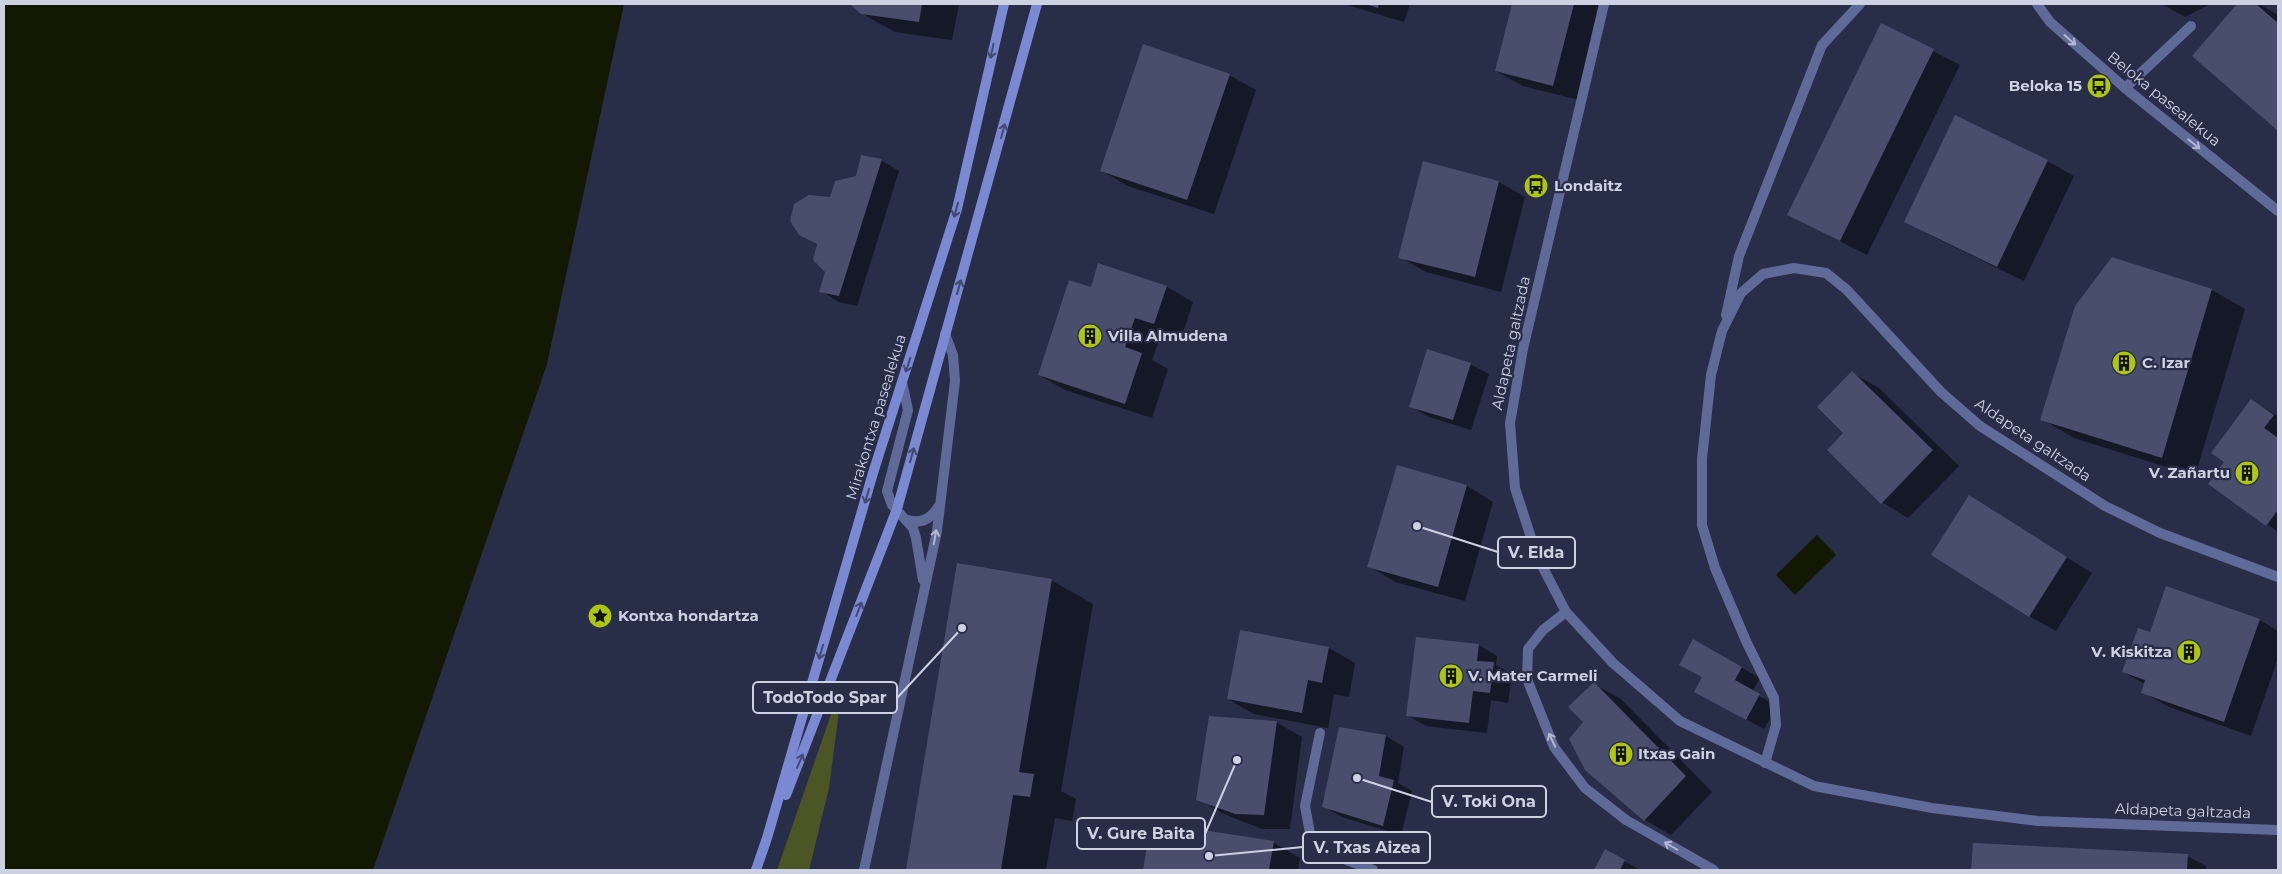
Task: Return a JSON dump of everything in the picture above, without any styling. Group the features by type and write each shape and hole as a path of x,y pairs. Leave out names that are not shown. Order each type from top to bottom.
{"main road":[{"name":"Mirakontxa pasealekua","path":"756,870 767,838 873,473 957,209 1004,4"},
{"name":"Mirakontxa pasealekua","path":"767,838 803,754 897,509 1037,4"}],"street":[{"name":"Aldapeta galtzada","path":"1604,4 1523,349 1510,423 1515,488 1537,556 1566,612 1613,663 1680,721 1814,786 1932,808 2038,821 2278,830"},
{"name":"Aldapeta galtzada","path":"1765,763 1776,726 1774,698 1715,568 1702,525 1702,459 1711,375 1739,256 1822,45 1860,4"},
{"name":"Beloka pasealekua","path":"2037,4 2050,22 2125,88 2278,211"},
{"path":"2125,88 2190,26"},
{"name":"Aldapeta galtzada","path":"1722,331 1741,293 1763,274 1794,268 1826,273 1847,290 1941,392 1980,426 2105,506 2160,533 2278,577"},
{"path":"864,870 935,539 955,381 952,355 945,334"},
{"path":"902,382 908,410 887,491 888,498 908,520 916,538 924,584"},
{"path":"908,520 924,521 935,512 939,504"},
{"path":"1566,612 1543,630 1528,649 1527,679 1554,747 1585,788 1626,820 1714,870"},
{"path":"1320,733 1305,806 1310,833 1339,857 1373,870"}],"green space":[{"path":"843,680 829,788 809,870 777,870"}],"shaded area":[{"path":"4,4 624,4 547,364 373,870 4,870"},
{"path":"1817,535 1836,555 1795,595 1776,575"}],"building":[{"path":"850,4 922,4 919,22 861,14"},
{"path":"1365,4 1379,4 1378,8"},
{"path":"1512,4 1574,4 1553,86 1495,71"},
{"path":"2237,4 2256,4 2278,23 2278,131 2192,56"},
{"path":"1881,23 1934,49 1840,241 1787,215"},
{"path":"1143,44 1230,74 1187,200 1100,171"},
{"path":"1955,115 2048,160 1997,267 1904,222"},
{"path":"861,155 882,159 839,296 819,292 825,272 813,260 817,244 799,235 790,221 794,204 809,195 830,197 835,181 856,176"},
{"path":"1423,161 1499,181 1475,277 1398,258"},
{"name":"C. Izar","path":"2112,257 2212,289 2162,458 2040,420 2075,306"},
{"name":"Villa Almudena","path":"1098,263 1167,286 1154,324 1135,318 1125,347 1142,353 1125,404 1038,375 1069,280 1091,287"},
{"path":"1427,349 1471,363 1453,420 1409,407"},
{"path":"1852,371 1933,450 1881,504 1827,450 1843,433 1817,407"},
{"name":"V. Zañartu","path":"2251,399 2274,415 2264,428 2278,438 2278,510 2266,526 2208,484 2224,462 2211,453"},
{"path":"1397,465 1467,485 1438,587 1367,567"},
{"path":"1969,495 2067,557 2029,617 1931,555"},
{"path":"957,563 1052,579 1019,772 1034,774 1030,797 1013,795 1001,870 906,870"},
{"name":"V. Kiskitza","path":"2166,586 2260,619 2224,722 2141,693 2145,680 2122,672 2138,628 2150,632"},
{"path":"1240,630 1329,647 1322,683 1308,680 1302,713 1227,699"},
{"name":"V. Mater Carmeli","path":"1416,637 1479,644 1477,661 1494,662 1490,693 1473,691 1469,723 1406,716"},
{"path":"1693,639 1742,667 1735,680 1760,694 1746,720 1694,692 1702,677 1679,665"},
{"name":"Itxas Gain","path":"1594,682 1686,776 1644,821 1585,770 1569,739 1583,722 1568,707"},
{"path":"1209,716 1277,721 1264,815 1235,814 1196,800"},
{"path":"1339,727 1386,735 1379,776 1394,780 1383,826 1322,807"},
{"path":"1151,822 1274,841 1269,870 1143,870"},
{"path":"1973,843 2188,854 2187,870 1971,870"},
{"path":"1605,849 1625,860 1620,870 1594,870"}],"place":[{"name":"Beloka 15","path":"2099,86"},
{"name":"Londaitz","path":"1536,186"},
{"name":"Villa Almudena","path":"1090,336"},
{"name":"C. Izar","path":"2124,363"},
{"name":"V. Zañartu","path":"2247,473"},
{"name":"V. Elda","path":"1417,526"},
{"name":"Kontxa hondartza","path":"600,616"},
{"name":"TodoTodo Spar","path":"962,628"},
{"name":"V. Kiskitza","path":"2189,652"},
{"name":"V. Mater Carmeli","path":"1451,676"},
{"name":"Itxas Gain","path":"1621,754"},
{"name":"V. Gure Baita","path":"1237,760"},
{"name":"V. Toki Ona","path":"1357,778"},
{"name":"V. Txas Aizea","path":"1209,856"}]}
